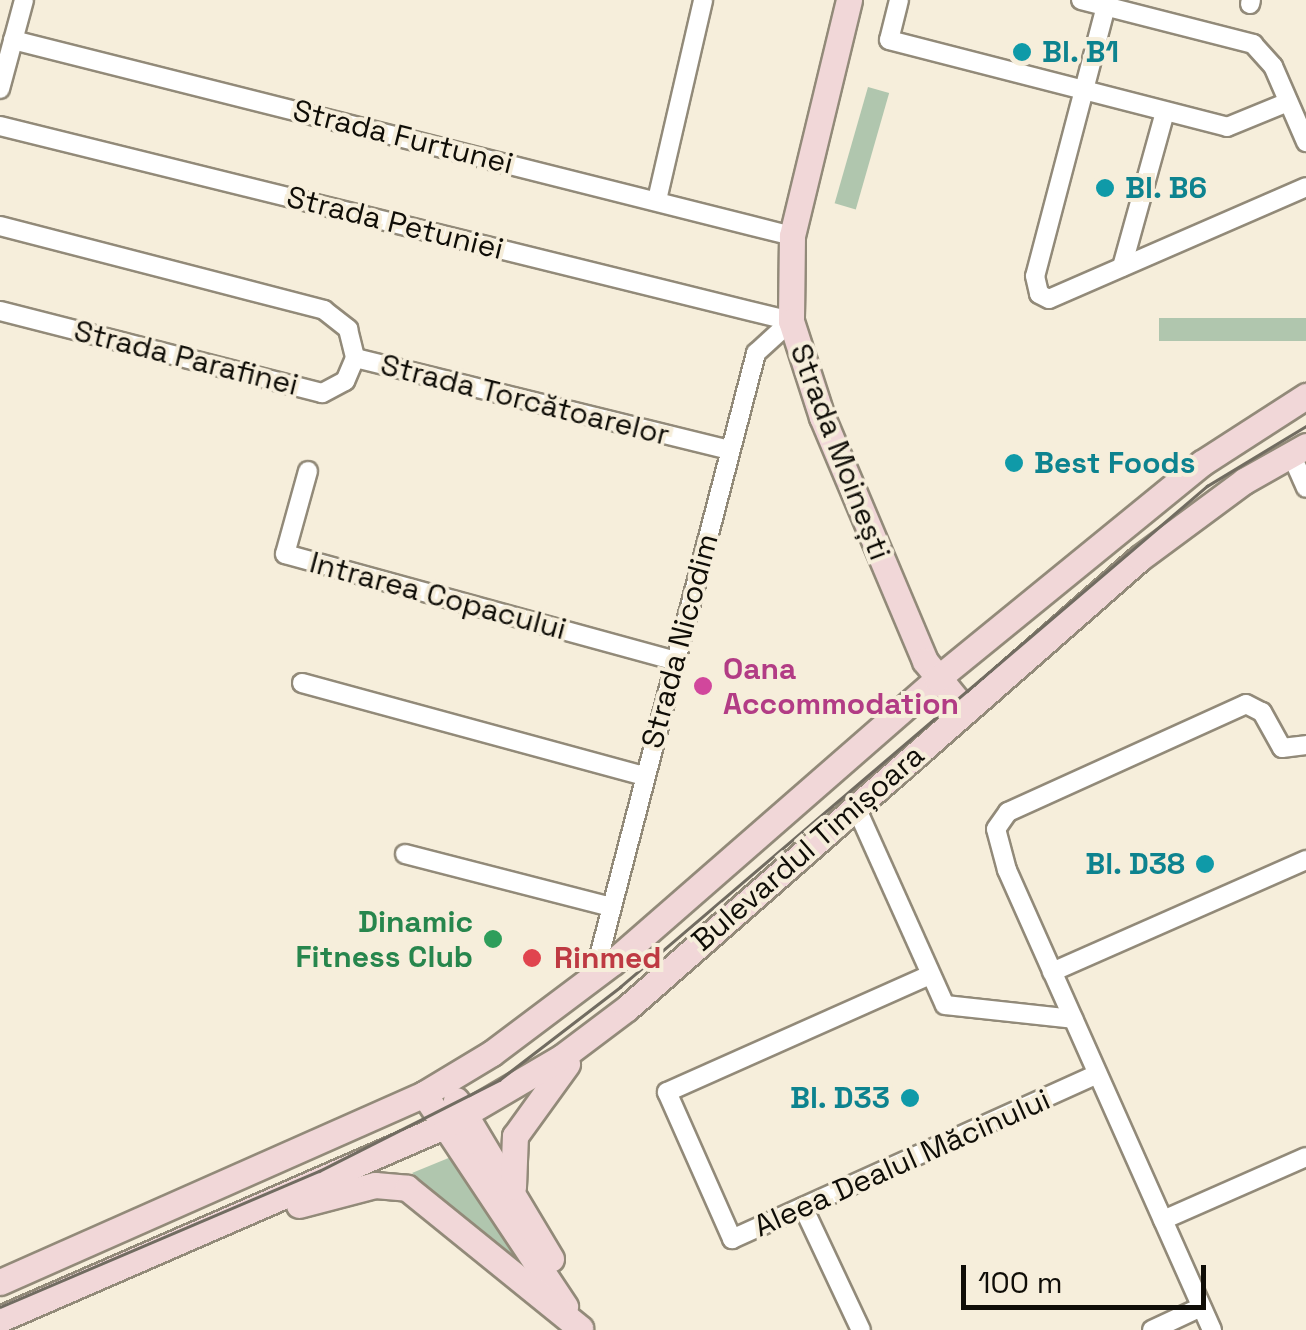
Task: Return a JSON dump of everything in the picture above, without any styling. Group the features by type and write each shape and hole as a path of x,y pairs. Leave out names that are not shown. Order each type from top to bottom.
{"main road":[{"name":"Strada Moinești","path":"849,0 792,236 790,321 822,417 937,679 965,710"},
{"name":"Bulevardul Timișoara","path":"0,1282 434,1088 594,976 937,679 1183,478 1266,417 1306,396"},
{"path":"1266,417 1259,433 1264,450 1298,450"},
{"name":"Bulevardul Timișoara","path":"0,1320 456,1120 593,1034 965,710 1206,507 1298,450"},
{"path":"1183,478 1206,486 1206,507"},
{"path":"514,1192 512,1149 523,1120 593,1034"},
{"path":"434,1088 580,1329"},
{"path":"456,1120 514,1192 580,1329"},
{"path":"307,1147 324,1180"},
{"path":"212,1229 364,1187 395,1184 416,1192 580,1329"}],"street":[{"path":"0,89 24,0"},
{"path":"658,200 703,0"},
{"path":"899,0 889,40 1227,127 1288,102"},
{"path":"1081,0 1252,44 1267,56 1306,142"},
{"path":"1106,6 1035,284 1049,298 1306,188"},
{"name":"Strada Furtunei","path":"13,40 792,236"},
{"path":"1122,267 1165,112"},
{"name":"Strada Petuniei","path":"0,126 790,321"},
{"name":"Strada Torcătoarelor","path":"0,226 324,310 348,329 356,358 730,450"},
{"name":"Strada Parafinei","path":"0,311 322,392 345,381 356,358"},
{"name":"Strada Nicodim","path":"594,976 756,354 790,321"},
{"path":"1298,450 1306,488"},
{"name":"Intrarea Copacului","path":"308,471 284,554 675,661"},
{"path":"302,683 645,776"},
{"path":"1212,1330 1007,870 996,828 1008,812 1236,707 1255,706 1282,748 1306,745"},
{"path":"855,805 930,976 950,1007 1073,1018"},
{"path":"405,854 611,907"},
{"path":"1052,972 1306,860"},
{"name":"Aleea Dealul Măcinului","path":"930,976 666,1092 732,1239 1098,1074"},
{"path":"1163,1220 1306,1157"},
{"path":"803,1207 861,1330"},
{"path":"1152,1330 1202,1306"}],"green space":[{"path":"868,87 889,93 856,209 835,203"},
{"path":"1159,318 1306,318 1306,341 1159,341"},
{"path":"451,1157 521,1262 519,1264 412,1173"}],"tram line":[{"path":"0,1307 319,1171 499,1080 620,987 1207,486 1306,426"}],"place":[{"name":"Bl. B1","path":"1022,52"},
{"name":"Bl. B6","path":"1105,188"},
{"name":"Best Foods","path":"1014,463"},
{"name":"Oana Accommodation","path":"703,686"},
{"name":"Bl. D38","path":"1205,864"},
{"name":"Dinamic Fitness Club","path":"493,939"},
{"name":"Rinmed","path":"532,958"},
{"name":"Bl. D33","path":"910,1098"}]}
